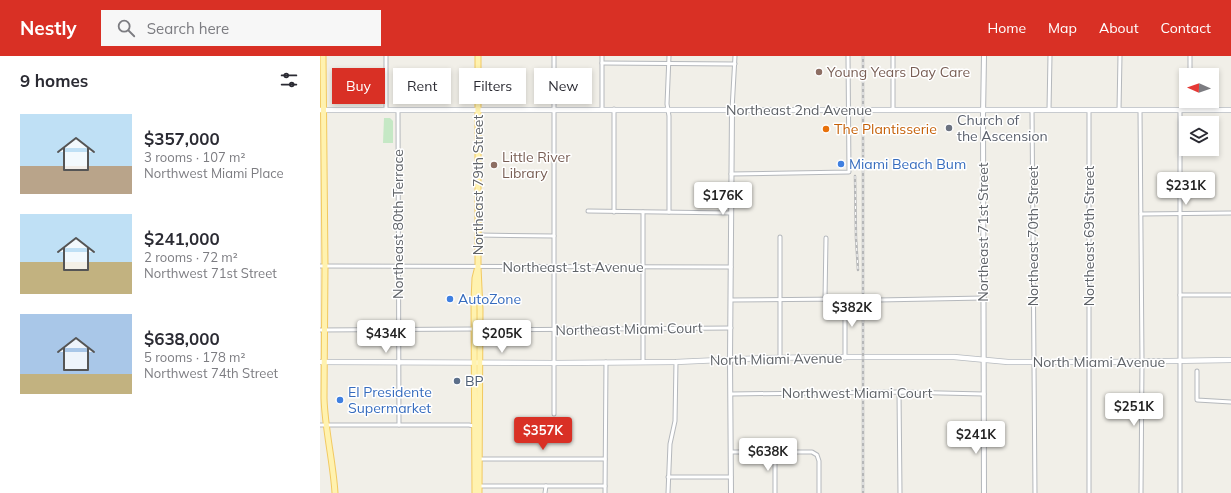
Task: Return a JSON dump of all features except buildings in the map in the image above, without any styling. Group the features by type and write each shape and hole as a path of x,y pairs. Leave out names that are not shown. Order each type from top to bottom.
{"main road":[{"path":"324,56 322,110 322,362 326,425 335,493"},
{"name":"Northeast 79th Street","path":"478,56 480,459"},
{"name":"Northeast 2nd Avenue","path":"322,110 1231,110"},
{"name":"Northeast 79th Street","path":"474,426 475,278 478,267"},
{"name":"North Miami Avenue","path":"322,362 554,363 676,362 780,358 954,357 1008,362 1231,360"},
{"path":"474,426 476,430 480,459 479,493"},
{"path":"474,426 474,493"}],"street":[{"path":"386,56 386,110"},
{"path":"554,56 554,414"},
{"path":"602,56 602,109"},
{"path":"669,56 669,212"},
{"path":"731,493 731,174 735,56"},
{"path":"731,174 849,172 848,56"},
{"path":"893,56 893,110"},
{"name":"Northeast 71st Street","path":"984,56 984,493"},
{"path":"1049,110 1050,56"},
{"path":"1119,110 1120,56"},
{"path":"1190,56 1190,68"},
{"path":"602,63 735,64"},
{"path":"614,109 614,212"},
{"name":"Northeast 80th Terrace","path":"398,110 399,425"},
{"name":"Northeast 70th Street","path":"1032,110 1035,493"},
{"name":"Northeast 69th Street","path":"1089,110 1089,493"},
{"path":"1140,110 1142,361 1141,493"},
{"path":"1180,110 1180,493"},
{"path":"588,211 731,213"},
{"path":"643,212 643,362"},
{"path":"1140,214 1231,213"},
{"path":"478,235 554,236"},
{"path":"780,237 780,358"},
{"path":"825,299 826,238"},
{"name":"Northeast 1st Avenue","path":"322,266 731,267"},
{"path":"1180,295 1231,295"},
{"path":"878,300 984,298"},
{"path":"731,300 845,299 845,358"},
{"name":"Northeast Miami Court","path":"480,330 730,328"},
{"path":"322,330 474,329"},
{"path":"605,493 606,362"},
{"path":"668,493 670,444 675,421 676,362"},
{"path":"1197,371 1197,400 1231,402"},
{"path":"899,392 900,493"},
{"name":"Northwest Miami Court","path":"731,394 899,392 984,394"},
{"path":"320,425 474,426"},
{"path":"731,452 812,452 817,455 819,461 819,493"},
{"path":"775,452 775,493"},
{"path":"480,459 605,459"},
{"path":"668,477 731,477"},
{"path":"480,486 605,486"},
{"path":"545,493 546,486"}],"green space":[{"path":"384,118 390,118 393,121 393,143 383,143"}],"railway":[{"path":"863,56 863,493"},
{"path":"855,176 858,270"}],"place":[{"name":"Young Years Day Care","path":"819,72"},
{"name":"Church of the Ascension","path":"949,128"},
{"name":"The Plantisserie","path":"826,129"},
{"name":"Miami Beach Bum","path":"841,164"},
{"name":"Little River Library","path":"494,165"},
{"name":"AutoZone","path":"450,299"},
{"name":"BP","path":"457,381"},
{"name":"El Presidente Supermarket","path":"340,400"}]}
